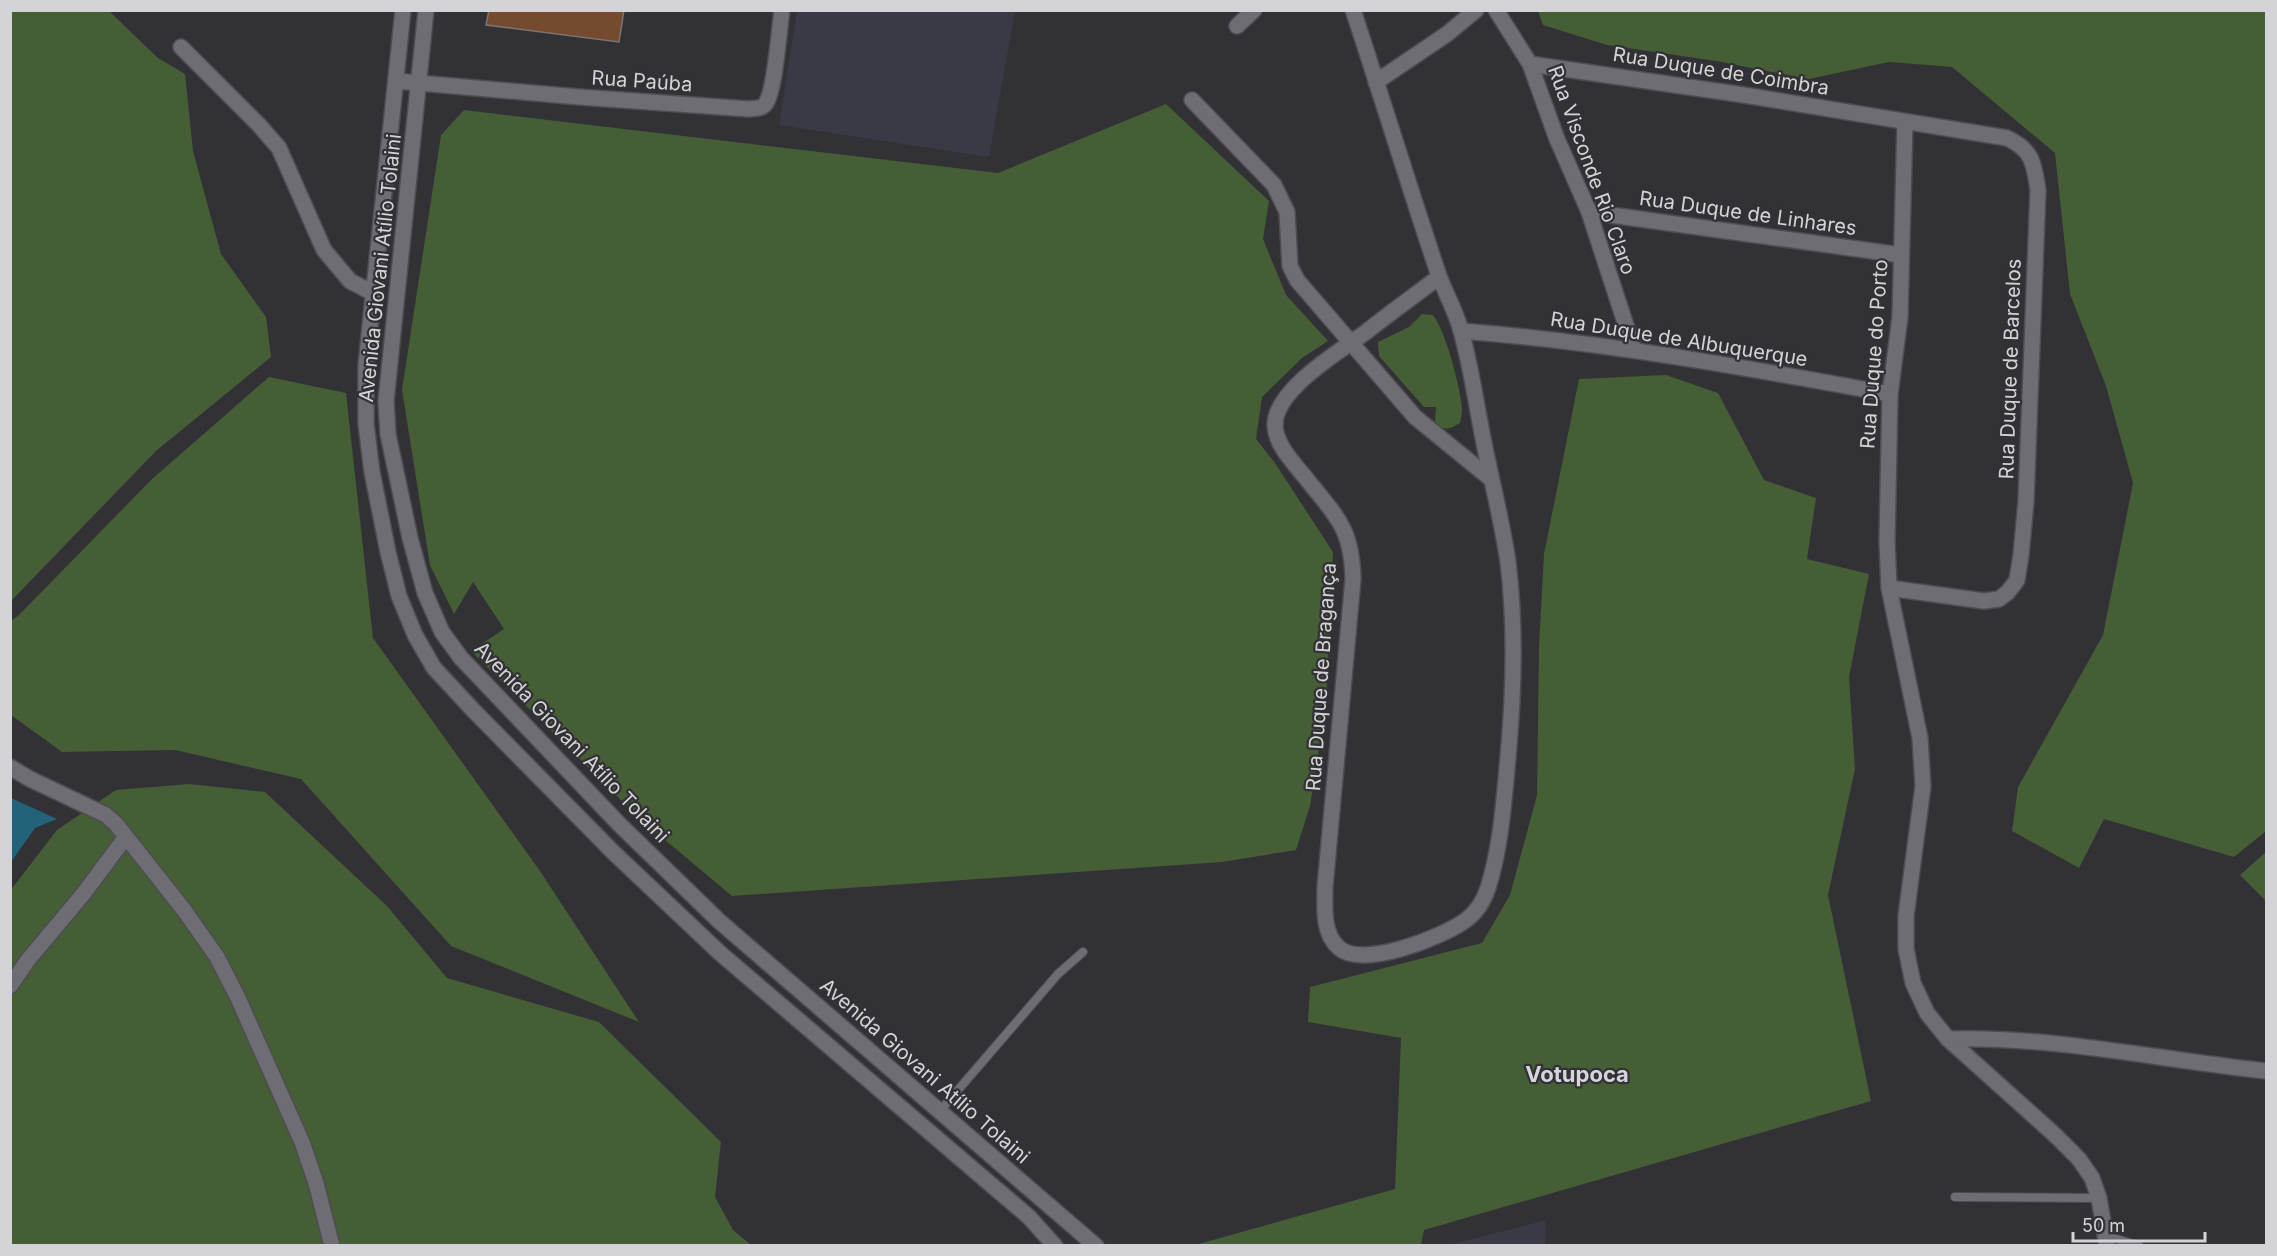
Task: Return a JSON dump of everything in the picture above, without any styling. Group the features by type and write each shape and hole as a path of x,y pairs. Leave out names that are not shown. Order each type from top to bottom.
{"street":[{"name":"Avenida Giovani Atílio Tolaini","path":"403,10 366,365 366,424 372,472 388,552 399,596 415,635 434,668 614,853 721,954 1029,1216 1055,1245"},
{"name":"Avenida Giovani Atílio Tolaini","path":"426,10 386,400 388,434 410,538 426,593 442,632 460,658 488,690 710,913 1096,1245"},
{"name":"Rua Paúba","path":"420,83 749,109 763,107 771,86 782,10"},
{"path":"1237,26 1254,10"},
{"path":"1353,10 1439,277 1461,330 1491,479"},
{"path":"1376,82 1447,34 1476,10"},
{"name":"Rua Visconde Rio Claro","path":"1496,10 1530,64 1557,139 1589,212 1634,350"},
{"path":"181,47 279,148 324,250 350,281 375,294"},
{"name":"Rua Duque de Coimbra","path":"1530,64 1744,95 1905,122"},
{"path":"396,81 420,83"},
{"path":"1192,100 1274,185 1287,212 1290,266 1297,280 1415,417 1491,479"},
{"name":"Rua Duque do Porto","path":"1905,122 1900,317 1890,394 1887,542 1889,588 1920,738 1923,786 1906,916 1906,949 1913,983 1922,1003 1927,1013 1948,1039 2079,1160 2092,1178 2099,1198 2107,1241"},
{"name":"Rua Duque de Barcelos","path":"1889,588 1984,601 1999,599 2017,580 2026,501 2038,190 2031,158 2021,144 2007,138 1905,122"},
{"name":"Rua Duque de Linhares","path":"1589,212 1901,255"},
{"name":"Rua Duque de Bragança","path":"1439,277 1316,367 1284,400 1276,414 1275,426 1283,449 1337,516 1348,538 1352,556 1353,579 1325,887 1325,918 1329,934 1336,946 1347,954 1358,957 1375,955 1439,936 1467,920 1480,906 1488,889 1497,848 1513,699 1514,630 1508,561 1491,479"},
{"name":"Rua Duque de Albuquerque","path":"1461,330 1634,350 1890,394"},
{"path":"10,766 30,779 106,815 184,910 210,948 238,998 302,1142 316,1183 332,1245"},
{"path":"10,986 125,838"},
{"path":"1948,1039 1995,1038 2042,1042 2203,1065 2266,1071"}],"lane":[{"path":"939,1112 1058,974 1083,952"},
{"path":"1955,1197 2099,1198"},
{"path":"2107,1241 2139,1245"}],"shaded area":[{"path":"797,11 1015,11 989,157 779,125"},
{"path":"1546,1220 1545,1245 1449,1245"}],"green space":[{"path":"11,10 109,11 158,58 185,74 193,151 221,254 266,317 271,357 156,451 11,601"},
{"path":"1538,11 2266,11 2266,831 2234,857 2104,819 2079,868 2012,831 2018,787 2103,635 2133,483 2106,386 2070,294 2055,153 1952,67 1889,62 1809,79 1716,61 1607,45 1543,25"},
{"path":"1166,104 1269,201 1263,239 1286,295 1328,341 1302,358 1262,397 1256,439 1275,463 1333,552 1326,705 1310,806 1296,850 1222,862 732,896 640,819 471,651 504,629 473,582 454,614 430,565 402,390 441,135 464,110 998,173"},
{"path":"1422,314 1433,315 1438,322 1456,374 1462,412 1460,423 1450,428 1439,427 1435,421 1436,407 1424,407 1379,356 1378,342 1409,327"},
{"path":"1666,375 1718,393 1764,480 1816,498 1807,559 1869,574 1849,677 1855,769 1828,895 1871,1101 1424,1230 1421,1245 1195,1245 1395,1189 1401,1038 1308,1022 1310,987 1482,943 1510,895 1537,795 1539,646 1544,554 1579,379"},
{"path":"269,377 346,393 373,638 540,871 639,1022 451,946 301,779 175,750 62,752 11,715 11,621 152,479"},
{"path":"189,784 265,792 387,906 447,978 599,1022 721,1142 715,1197 733,1230 751,1245 11,1245 10,891 57,830 116,790"},
{"path":"2266,852 2266,901 2240,875"}],"water":[{"path":"11,798 57,819 35,828 11,862"}],"building":[{"path":"489,10 624,10 619,42 486,25"}],"district":[{"name":"Votupoca","path":"1577,1074"}]}
